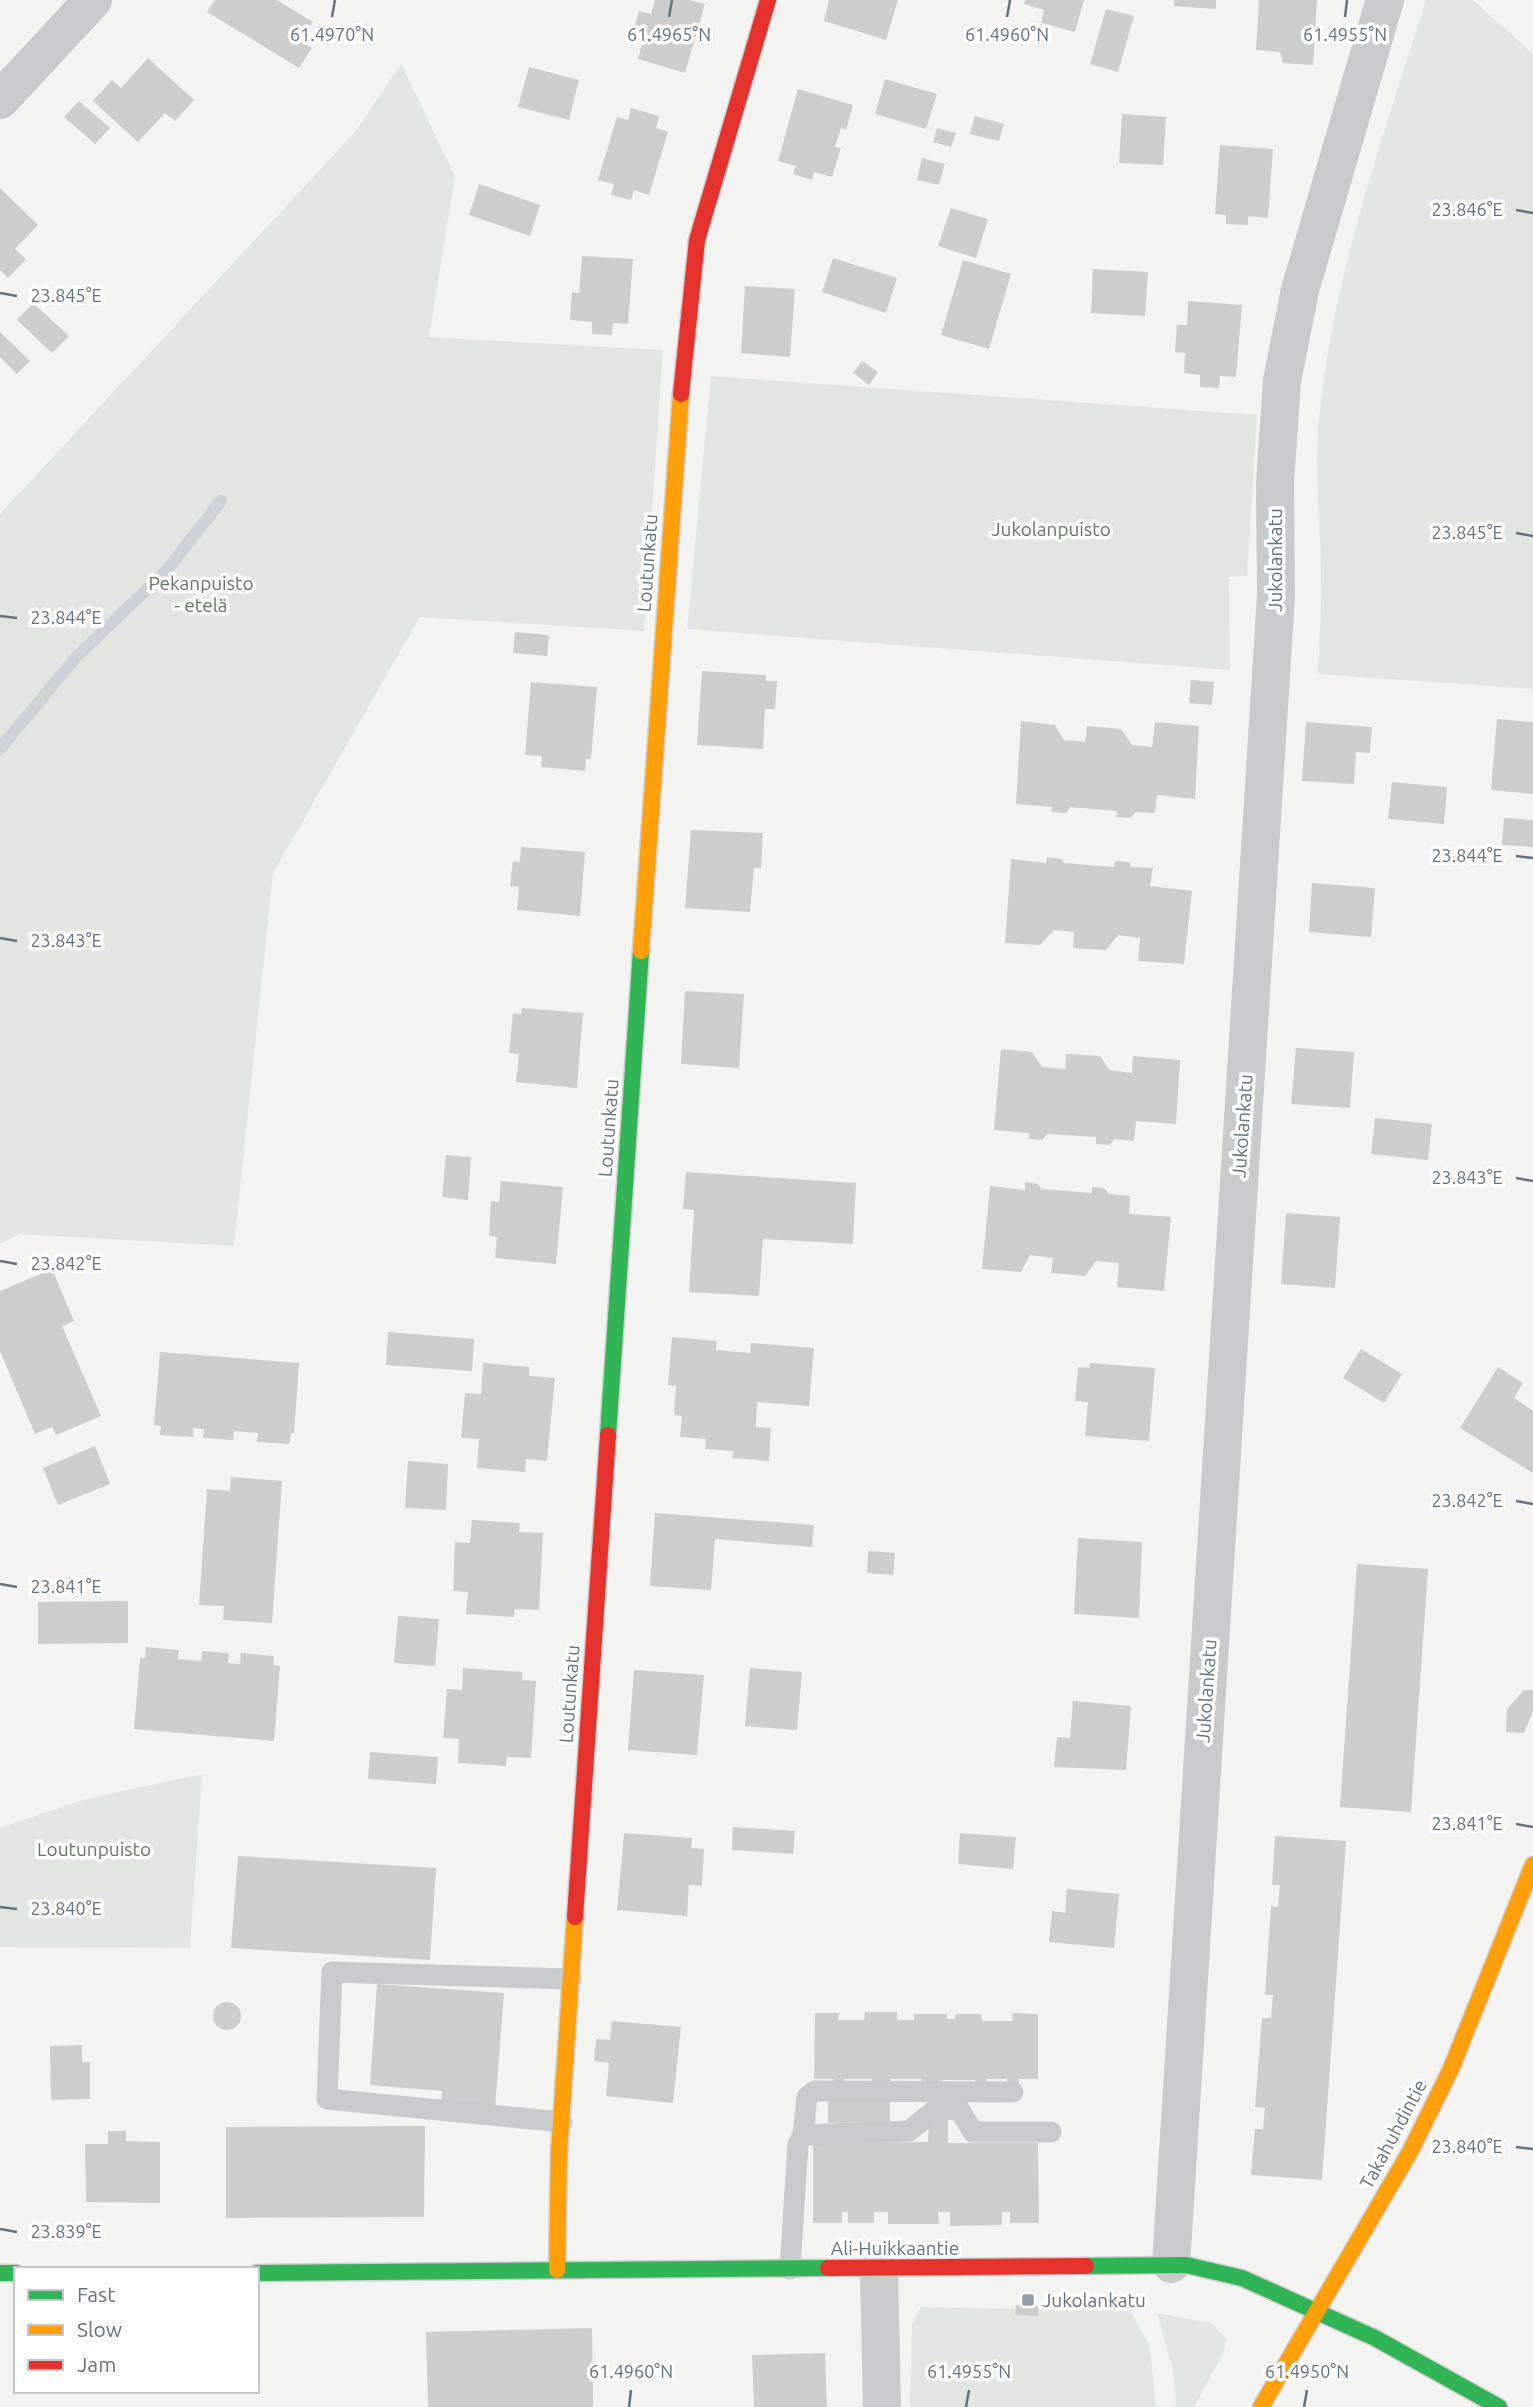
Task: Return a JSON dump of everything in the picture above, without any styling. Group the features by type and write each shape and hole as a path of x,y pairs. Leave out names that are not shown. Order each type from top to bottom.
{"street":[{"path":"0,100 93,0"},
{"name":"Loutunkatu","path":"557,2270 562,2122 571,1979 676,444 697,240 768,0"},
{"name":"Jukolankatu","path":"1171,2264 1276,595 1275,483 1282,381 1300,290 1384,0"},
{"name":"Takahuhdintie","path":"1261,2407 1410,2152 1451,2069 1533,1865"},
{"name":"Ali-Huikkaantie","path":"259,2273 1133,2268 1171,2264 1204,2268 1242,2278 1375,2338 1499,2407"},
{"path":"879,2269 882,2407"}],"lane":[{"path":"562,2122 327,2099 332,1972 571,1979"},
{"path":"790,2269 798,2144 803,2136 807,2097 815,2091 935,2100 1013,2091"},
{"path":"935,2100 959,2109 973,2132 1051,2132"},
{"path":"803,2136 909,2131 935,2100"}],"green space":[{"path":"1426,0 1473,0 1533,54 1533,689 1318,674 1321,558 1317,452 1327,357 1363,202"},
{"name":"Pekanpuisto - etelä","path":"401,64 455,176 429,337 663,350 644,631 420,617 273,873 234,1246 19,1234 0,1244 0,514 356,131"},
{"name":"Jukolanpuisto","path":"711,376 1257,415 1247,576 1229,577 1230,670 687,629"},
{"name":"Loutunpuisto","path":"202,1774 190,1948 0,1947 0,1828 86,1799"},
{"path":"921,2307 1131,2311 1150,2347 1156,2407 910,2407 912,2325"},
{"path":"1157,2313 1211,2323 1226,2339 1223,2354 1194,2407 1176,2407 1173,2370"}],"building":[{"path":"215,0 277,0 313,22 301,41 312,48 299,68 207,12"},
{"path":"655,0 689,0 705,4 685,73 638,59 644,36 633,33 639,11 651,14"},
{"path":"829,0 898,0 886,40 824,21"},
{"path":"1025,0 1084,0 1075,32 1041,23 1044,10 1024,4"},
{"path":"1174,0 1216,0 1216,9 1174,6"},
{"path":"1259,0 1317,0 1313,65 1283,63 1280,52 1256,50"},
{"path":"1106,9 1134,16 1118,72 1090,64"},
{"path":"148,58 194,100 175,121 165,113 138,142 93,101 112,80 121,88"},
{"path":"529,67 579,80 569,120 518,107"},
{"path":"885,79 937,94 926,129 875,114"},
{"path":"798,89 853,105 846,130 841,128 835,147 841,148 832,177 814,172 812,180 793,174 796,166 778,161"},
{"path":"79,101 110,128 95,144 64,117"},
{"path":"631,108 659,116 656,128 668,132 649,195 634,190 631,200 611,195 614,184 598,180 617,117 628,120"},
{"path":"1122,114 1166,117 1163,165 1119,163"},
{"path":"975,116 1004,124 999,141 970,134"},
{"path":"937,128 956,133 951,147 933,142"},
{"path":"1220,145 1273,149 1268,218 1248,216 1248,225 1226,224 1226,215 1215,214"},
{"path":"922,158 945,164 939,185 917,180"},
{"path":"479,184 540,205 530,236 469,215"},
{"path":"0,188 38,225 15,249 26,259 8,278 0,270"},
{"path":"951,208 988,219 976,258 938,246"},
{"path":"582,256 633,259 628,324 613,323 612,335 592,334 592,322 570,320 572,292 579,293"},
{"path":"833,258 897,278 886,313 822,292"},
{"path":"963,260 1011,274 989,349 941,335"},
{"path":"1093,269 1148,272 1145,316 1091,313"},
{"path":"745,286 795,289 790,357 741,353"},
{"path":"1188,301 1242,305 1236,377 1220,376 1219,388 1200,387 1200,375 1184,373 1185,353 1175,352 1177,325 1187,325"},
{"path":"33,303 69,336 52,353 17,320"},
{"path":"0,332 30,361 17,374 0,357"},
{"path":"862,361 878,372 869,385 853,373"},
{"path":"515,632 549,635 547,656 513,653"},
{"path":"702,671 766,675 766,681 777,681 775,709 765,709 763,749 697,745"},
{"path":"1191,680 1214,682 1212,705 1189,703"},
{"path":"531,682 597,687 591,759 586,759 585,771 541,767 542,756 525,755"},
{"path":"1497,719 1533,722 1533,794 1491,790"},
{"path":"1021,721 1055,725 1064,740 1085,742 1087,726 1121,729 1132,745 1152,747 1155,722 1199,726 1195,799 1157,795 1155,813 1136,812 1130,818 1116,817 1117,811 1070,807 1066,813 1051,812 1052,807 1016,804"},
{"path":"1306,722 1372,727 1370,753 1356,752 1354,784 1302,781"},
{"path":"1392,782 1447,787 1444,824 1388,819"},
{"path":"1504,818 1533,820 1533,847 1502,845"},
{"path":"691,830 763,833 761,868 754,868 750,912 685,908"},
{"path":"521,847 585,852 580,916 517,910 519,887 510,886 513,861 520,862"},
{"path":"1047,857 1062,859 1064,863 1114,867 1115,861 1129,862 1131,867 1153,868 1150,886 1192,891 1184,964 1138,961 1140,938 1118,935 1106,950 1073,948 1074,932 1054,930 1040,945 1005,943 1011,859 1046,863"},
{"path":"1312,883 1375,888 1371,937 1309,932"},
{"path":"685,991 744,994 739,1068 681,1064"},
{"path":"522,1008 583,1013 577,1088 516,1082 519,1054 509,1053 513,1013 521,1014"},
{"path":"1296,1048 1354,1052 1350,1108 1291,1104"},
{"path":"1001,1049 1032,1052 1042,1067 1065,1069 1066,1054 1100,1056 1109,1070 1132,1073 1133,1056 1180,1060 1176,1124 1136,1121 1134,1141 1115,1139 1109,1145 1096,1144 1096,1137 1047,1134 1042,1140 1029,1139 1029,1133 994,1130"},
{"path":"1375,1118 1432,1124 1428,1160 1371,1154"},
{"path":"446,1155 471,1157 468,1200 442,1197"},
{"path":"686,1172 856,1183 853,1244 763,1239 759,1296 689,1292 694,1210 683,1209"},
{"path":"501,1181 563,1187 556,1264 495,1258 497,1237 489,1236 491,1201 499,1202"},
{"path":"1025,1182 1038,1184 1042,1189 1092,1193 1092,1187 1104,1188 1109,1194 1130,1196 1129,1214 1171,1217 1164,1291 1117,1287 1119,1263 1096,1261 1085,1276 1051,1273 1053,1258 1030,1255 1021,1272 982,1269 990,1186 1025,1190"},
{"path":"1286,1213 1340,1217 1335,1288 1281,1284"},
{"path":"52,1269 74,1321 62,1326 101,1416 56,1435 52,1427 35,1434 0,1351 0,1291"},
{"path":"388,1332 474,1339 472,1371 386,1365"},
{"path":"672,1337 717,1341 716,1350 750,1353 751,1343 814,1348 809,1406 757,1402 756,1427 771,1428 769,1461 732,1458 733,1451 705,1449 706,1439 680,1437 682,1416 674,1415 676,1386 668,1385"},
{"path":"1361,1349 1402,1374 1384,1403 1343,1378"},
{"path":"160,1352 299,1363 294,1433 291,1433 289,1444 257,1442 258,1433 234,1431 233,1440 203,1438 204,1429 193,1428 193,1437 160,1435 161,1426 154,1425"},
{"path":"483,1363 529,1367 529,1376 555,1378 547,1461 526,1459 525,1472 477,1468 479,1439 461,1438 465,1393 481,1394"},
{"path":"1090,1363 1155,1368 1149,1441 1085,1436 1088,1402 1075,1401 1078,1367 1089,1368"},
{"path":"1498,1367 1523,1383 1514,1398 1533,1411 1533,1473 1460,1428"},
{"path":"95,1446 110,1484 58,1505 43,1468"},
{"path":"408,1461 448,1464 446,1510 405,1508"},
{"path":"231,1477 282,1481 272,1623 223,1620 224,1606 199,1605 207,1489 230,1491"},
{"path":"655,1513 814,1525 812,1547 715,1539 711,1590 650,1586"},
{"path":"472,1520 520,1523 519,1532 543,1533 539,1610 515,1609 514,1617 466,1614 468,1592 453,1591 455,1542 470,1543"},
{"path":"1078,1538 1142,1542 1139,1618 1074,1614"},
{"path":"868,1551 895,1553 893,1575 867,1573"},
{"path":"1357,1564 1428,1569 1411,1812 1340,1807"},
{"path":"128,1601 128,1643 38,1644 38,1602"},
{"path":"398,1616 439,1619 435,1666 394,1663"},
{"path":"146,1647 179,1650 178,1659 201,1661 202,1651 229,1653 228,1663 240,1664 241,1653 274,1656 273,1665 280,1666 274,1741 134,1729 140,1658 145,1658"},
{"path":"463,1668 523,1672 522,1680 536,1681 531,1758 507,1757 506,1766 458,1763 459,1739 443,1738 447,1689 462,1690"},
{"path":"750,1668 802,1672 797,1730 745,1726"},
{"path":"634,1670 704,1675 697,1755 628,1750"},
{"path":"1524,1690 1533,1690 1533,1711 1524,1733 1506,1732 1507,1709"},
{"path":"1073,1701 1131,1706 1126,1770 1054,1767 1057,1737 1070,1738"},
{"path":"370,1752 438,1757 436,1784 368,1779"},
{"path":"733,1827 795,1831 793,1854 732,1850"},
{"path":"624,1833 692,1838 691,1848 704,1849 702,1886 689,1885 687,1916 617,1910"},
{"path":"960,1833 1016,1837 1013,1869 958,1864"},
{"path":"1275,1836 1346,1841 1322,2180 1251,2175 1255,2129 1263,2129 1265,2108 1255,2107 1262,2018 1271,2018 1273,1995 1265,1995 1271,1906 1278,1907 1280,1885 1272,1885"},
{"path":"238,1856 436,1868 430,1960 231,1948"},
{"path":"1067,1889 1119,1894 1114,1948 1049,1942 1052,1911 1065,1913"},
{"path":"377,1984 504,1993 495,2109 441,2105 442,2091 370,2085"},
{"path":"227,2002 237,2006 241,2016 237,2026 227,2030 217,2026 213,2016 217,2006"},
{"path":"865,2012 897,2012 897,2020 914,2020 914,2014 947,2014 947,2019 955,2019 955,2014 981,2014 982,2021 1013,2021 1012,2013 1038,2014 1038,2079 1019,2079 1019,2084 1007,2084 1007,2079 987,2079 987,2084 974,2083 975,2080 942,2080 942,2084 922,2084 922,2079 891,2079 890,2084 872,2084 872,2079 844,2079 845,2084 833,2084 833,2079 814,2079 815,2013 839,2013 838,2020 864,2020"},
{"path":"612,2021 681,2027 673,2103 606,2096 609,2063 594,2061 596,2039 610,2040"},
{"path":"82,2045 82,2062 90,2062 90,2099 51,2100 50,2046"},
{"path":"890,2097 890,2122 828,2123 828,2098"},
{"path":"929,2119 948,2119 948,2143 1038,2143 1039,2223 1010,2223 1010,2212 1002,2212 1002,2225 950,2226 950,2212 938,2212 939,2224 888,2224 888,2212 874,2212 874,2223 848,2223 848,2212 842,2212 842,2223 813,2223 813,2143 928,2142"},
{"path":"425,2126 424,2217 226,2218 226,2127"},
{"path":"108,2131 126,2131 126,2141 160,2142 160,2203 86,2202 85,2144 108,2144"},
{"path":"1016,2305 1038,2306 1038,2316 1015,2315"},
{"path":"592,2328 593,2407 428,2407 426,2332"},
{"path":"825,2353 827,2407 754,2407 752,2355"}],"waterway":[{"path":"0,749 77,656 166,571 221,501"}],"traffic: fast":[{"path":"608,1435 641,951"},
{"path":"1086,2266 1186,2265 1242,2278 1375,2338 1499,2407"},
{"path":"259,2273 828,2268"},
{"path":"0,2273 14,2273"}],"traffic: slow":[{"path":"641,951 681,394"},
{"path":"1261,2407 1410,2152 1451,2069 1533,1865"},
{"path":"557,2270 559,2153 575,1917"}],"traffic: jam":[{"path":"681,394 697,240 768,0"},
{"path":"575,1917 608,1435"},
{"path":"828,2268 1086,2266"}],"place":[{"name":"Jukolankatu","path":"1028,2300"}]}
